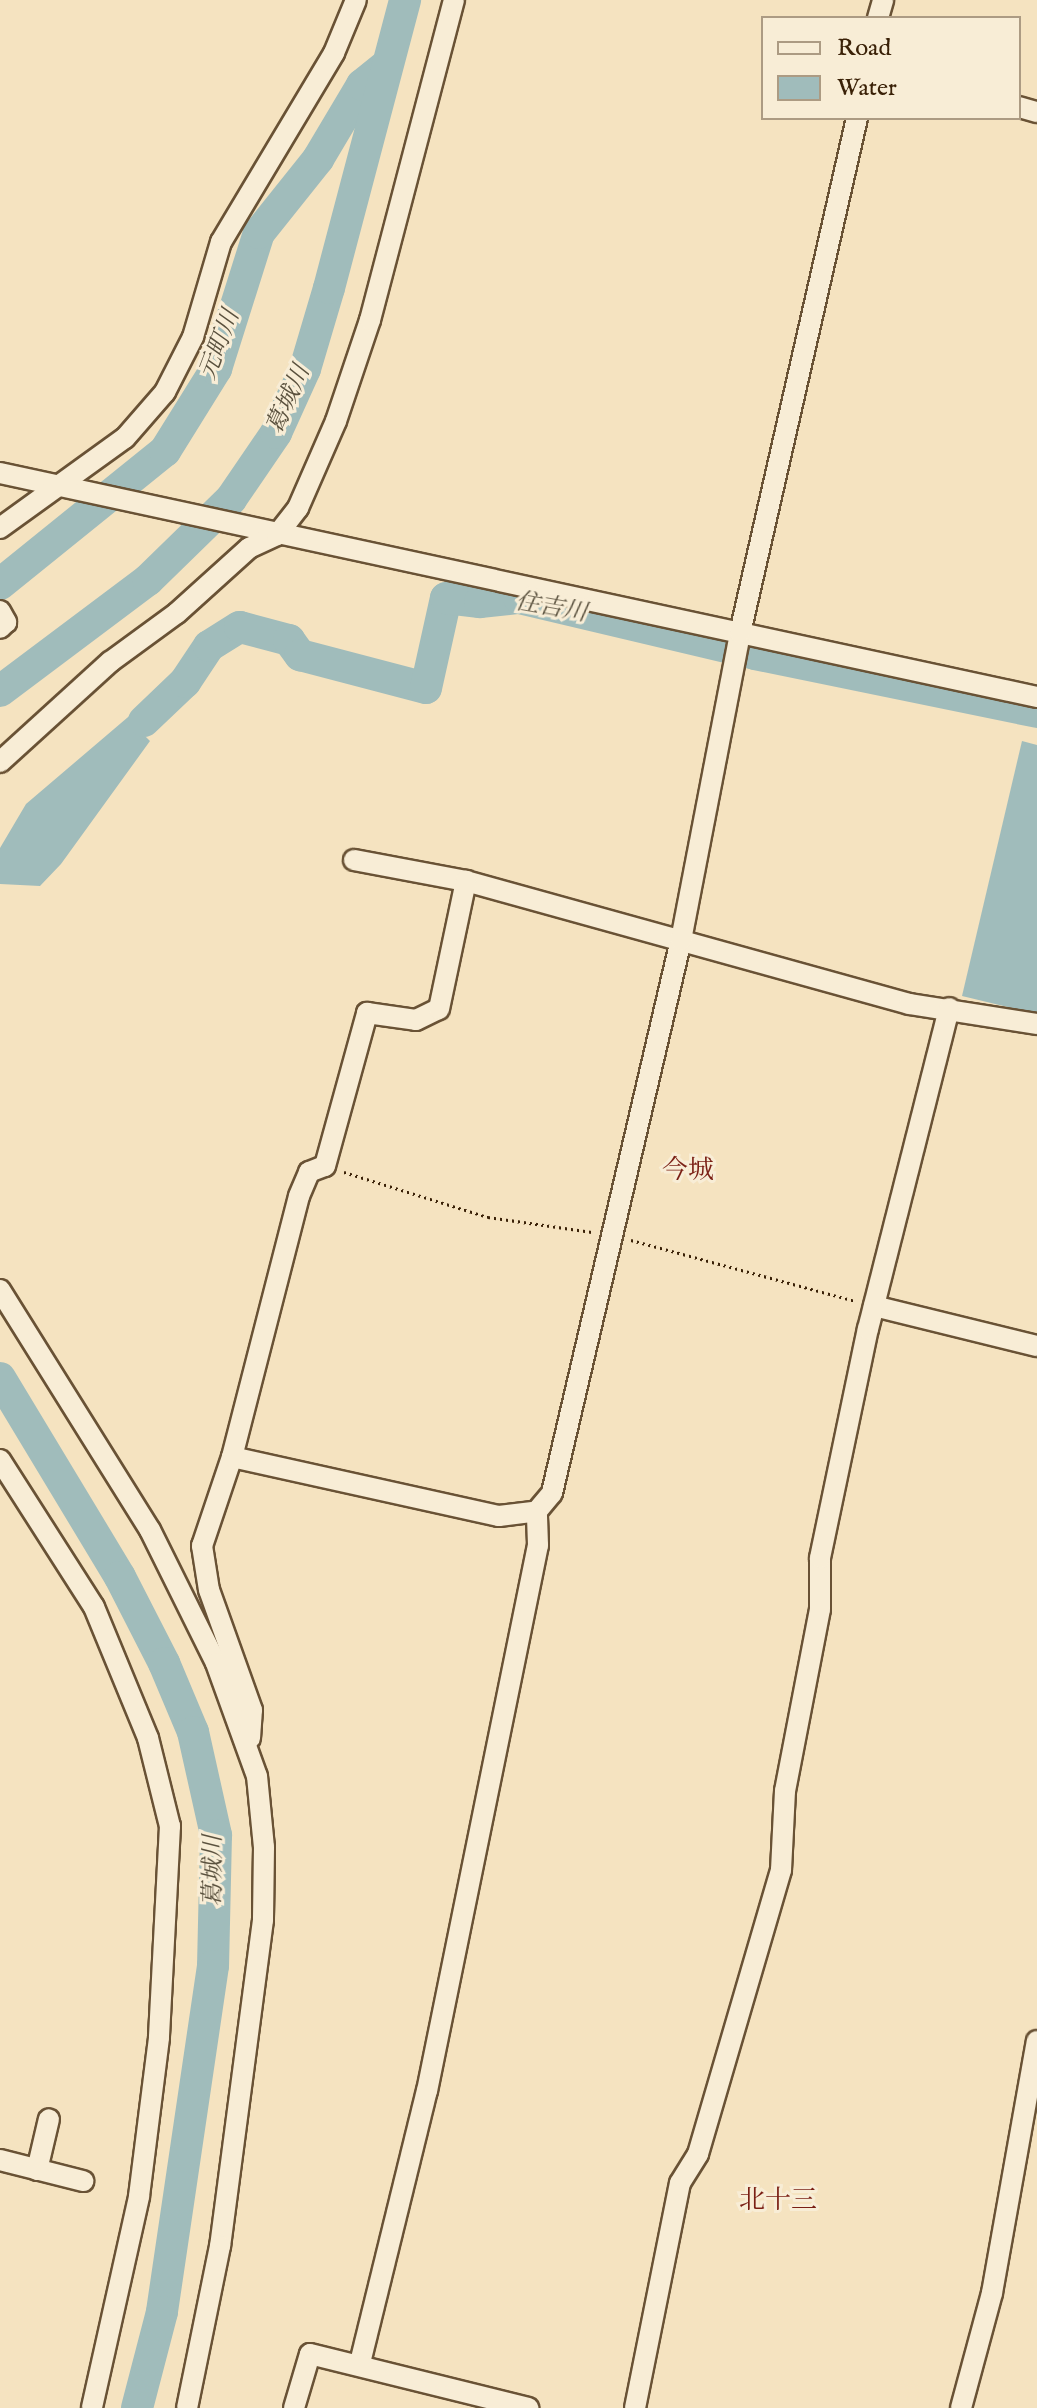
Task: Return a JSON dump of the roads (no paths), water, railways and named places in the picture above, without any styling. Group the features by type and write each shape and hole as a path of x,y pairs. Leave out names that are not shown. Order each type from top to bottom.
{"street":[{"path":"0,528 63,488 125,438 165,392 193,337 221,242 334,53 356,0"},
{"path":"0,762 110,662 177,613 298,508 336,421 370,320 454,0"},
{"path":"360,2363 427,2091 538,1545 537,1511 552,1493 681,940 738,643 857,120"},
{"path":"0,473 267,532 738,643 1037,697"},
{"path":"0,611 6,622 0,628"},
{"path":"354,860 466,881 681,940 812,980 1037,1024"},
{"path":"187,2408 220,2246 263,1920 264,1847 249,1746 252,1710 209,1590 202,1546 232,1457 299,1196 309,1172 325,1166 367,1013 416,1020 439,1009 466,881"},
{"path":"635,2408 680,2183 698,2154 781,1870 785,1791 820,1609 820,1558 874,1306 949,1008"},
{"path":"0,1290 150,1530 201,1629 249,1746"},
{"path":"874,1306 1037,1346"},
{"path":"232,1457 499,1516 537,1511"},
{"path":"0,1460 94,1607 148,1738 170,1826 159,2038 139,2197 92,2408"},
{"path":"961,2408 992,2293 1037,2041"},
{"path":"37,2170 49,2119"},
{"path":"0,2160 83,2181"},
{"path":"294,2408 310,2354 360,2363 528,2408"}],"water":[{"path":"168,683 175,692 145,736 150,741 61,864 40,886 0,884 0,848 26,804"},
{"path":"1022,741 1037,745 1037,1014 962,996"}],"waterway":[{"name":"葛城川","path":"0,691 148,580 231,499 276,433 305,369 405,0"},
{"name":"元町川","path":"0,584 165,451 216,369 259,233 318,159 362,85 387,65"},
{"name":"住吉川","path":"144,721 185,682 209,646 240,627 289,640 300,655 426,688 446,598 480,602 519,598 755,654 1037,712"},
{"name":"葛城川","path":"0,1378 120,1577 164,1663 193,1732 216,1835 213,1966 162,2312 137,2408"}],"district":[{"name":"今城","path":"688,1171"},
{"name":"北十三","path":"778,2201"}]}
